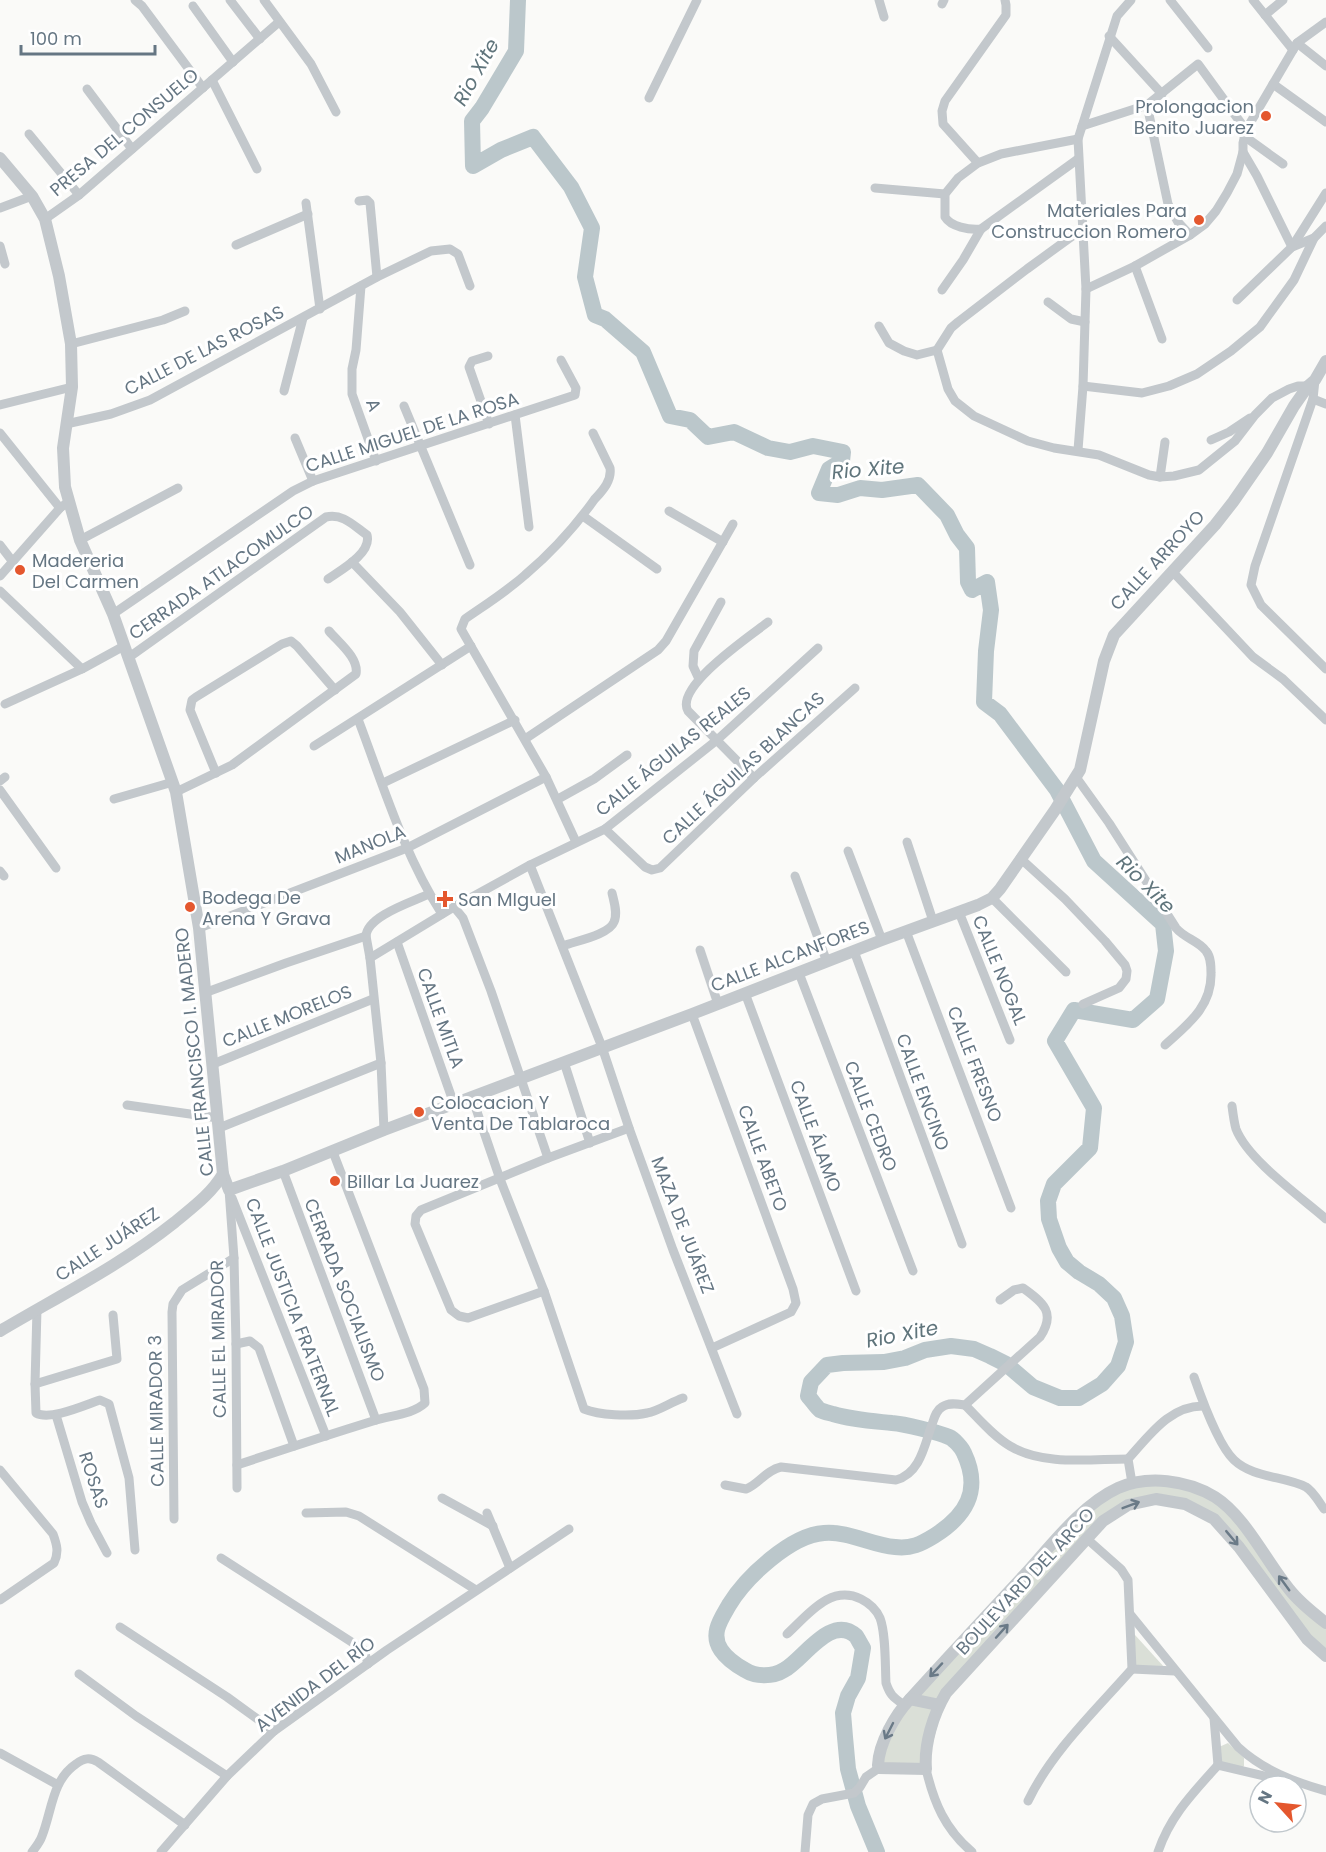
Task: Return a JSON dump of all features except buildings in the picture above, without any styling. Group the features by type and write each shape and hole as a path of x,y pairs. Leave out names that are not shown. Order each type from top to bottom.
{"street":[{"path":"135,0 142,6 202,88"},
{"path":"230,0 260,39"},
{"path":"264,0 311,64 336,112"},
{"path":"879,0 884,17"},
{"path":"978,163 943,124 942,111 945,101 1006,15 1005,0"},
{"path":"1077,450 1083,386 1086,288 1078,139 1109,36 1117,16 1131,0"},
{"path":"1170,0 1208,48"},
{"path":"1253,0 1295,47 1326,66"},
{"path":"1265,15 1282,0"},
{"path":"650,98 696,1"},
{"path":"193,6 233,62"},
{"name":"PRESA DEL CONSUELO","path":"45,219 79,195 279,22"},
{"path":"1086,288 1136,266 1190,235 1216,211 1237,174 1245,133 1273,84 1295,47 1326,22"},
{"path":"1109,36 1162,94"},
{"path":"1082,126 1147,105 1198,64 1245,133 1283,164"},
{"path":"212,80 257,169"},
{"path":"1273,84 1326,122"},
{"path":"87,88 132,149"},
{"path":"1147,105 1168,204 1173,215 1190,235"},
{"path":"29,134 79,195"},
{"path":"981,229 948,222 945,217 945,194 958,178 978,163 1001,154 1078,139"},
{"path":"1243,152 1292,247"},
{"name":"CALLE FRANCISCO I. MADERO","path":"0,158 32,196 45,219 59,276 71,345 72,387 66,424 63,470 64,505 113,614 174,787 200,928 224,1174 229,1190"},
{"path":"942,290 981,229 1078,159"},
{"path":"874,188 945,194"},
{"path":"1237,300 1292,247 1326,194"},
{"path":"0,208 32,196"},
{"path":"359,201 367,200 370,203 377,277"},
{"path":"306,203 320,309"},
{"path":"236,246 308,214"},
{"path":"1083,386 1142,393 1169,386 1197,374 1231,351 1260,327 1294,280 1314,238 1326,226"},
{"path":"879,326 889,343 904,351 917,355 937,350 951,328 958,322 1082,229"},
{"path":"1292,247 1314,238"},
{"path":"0,246 5,264"},
{"name":"CALLE DE LAS ROSAS","path":"66,424 111,414 150,400 377,277 431,251 450,249 458,254 470,286"},
{"path":"1136,266 1162,339"},
{"name":"A","path":"361,286 356,350 352,369 352,394 376,461"},
{"path":"1048,302 1071,319 1085,322"},
{"path":"71,345 164,320 184,311"},
{"path":"284,391 303,318"},
{"path":"937,350 948,389 956,401 974,416 1028,441 1099,454 1149,475 1160,477 1199,470 1235,441 1272,398 1288,389 1311,383 1313,399 1255,566 1251,585 1261,605 1326,669"},
{"path":"488,356 472,361 469,367 489,424"},
{"name":"CALLE MIGUEL DE LA ROSA","path":"113,614 293,491 313,481 575,395 577,392 574,382 561,360"},
{"name":"CALLE ARROYO","path":"992,898 1055,810 1082,763 1104,661 1111,639 1215,525 1244,488 1326,361"},
{"path":"0,405 72,387"},
{"path":"1313,399 1326,404"},
{"path":"404,406 470,566"},
{"path":"515,415 529,527"},
{"path":"1210,440 1229,432 1255,415"},
{"path":"0,433 64,505 0,576"},
{"path":"576,842 558,799 461,629 465,619 524,576 557,545 583,516 604,487 611,474 610,468 593,433"},
{"path":"295,438 313,481"},
{"path":"1160,477 1165,442"},
{"path":"80,540 178,488"},
{"path":"669,511 723,542"},
{"name":"CERRADA ATLACOMULCO","path":"5,704 126,652 326,517 334,515 342,517 368,535 368,546 352,562"},
{"path":"583,516 657,569"},
{"path":"525,740 658,650 666,641 733,524"},
{"path":"0,545 13,562"},
{"path":"328,579 352,562 400,612 442,665"},
{"path":"1172,571 1252,657 1283,679 1326,720"},
{"path":"0,591 82,669"},
{"path":"699,679 693,666 694,651 721,602"},
{"name":"CALLE ÁGUILAS REALES","path":"717,740 686,707 686,700 699,679 768,622"},
{"path":"114,799 174,787 216,773 231,765 352,678 357,671 355,662 329,632"},
{"path":"216,773 190,710 192,700 196,697 282,644 291,641 335,690"},
{"path":"314,746 471,646"},
{"name":"CALLE ÁGUILAS REALES","path":"370,958 454,907 530,865 605,829 717,740 818,648"},
{"name":"CALLE ÁGUILAS BLANCAS","path":"605,829 645,867 652,870 660,868 754,778 855,688"},
{"path":"358,719 407,848 429,894 442,914"},
{"path":"382,783 514,720"},
{"path":"717,740 754,778"},
{"path":"558,799 594,779 627,755"},
{"name":"MANOLA","path":"200,928 407,848 546,777"},
{"path":"1073,782 1108,823 1176,928 1208,953 1211,981 1206,1001 1195,1017 1165,1045"},
{"path":"0,790 56,868"},
{"path":"907,842 933,921"},
{"path":"848,850 882,940"},
{"path":"1020,858 1065,899 1125,964 1127,975 1124,982 1112,992 1083,1004"},
{"name":"MAZA DE JUÁREZ","path":"530,865 602,1047 673,1250 737,1413"},
{"path":"795,876 827,962"},
{"path":"562,946 601,933 612,926 616,916 612,893"},
{"path":"384,1130 381,1063 367,929 377,918 429,894"},
{"path":"992,898 1066,972"},
{"name":"CALLE ALCANFORES","path":"229,1190 992,898"},
{"path":"454,907 463,918 477,952 548,1158"},
{"name":"CALLE NOGAL","path":"959,912 1010,1040"},
{"name":"CALLE FRESNO","path":"906,931 1011,1208"},
{"path":"207,992 366,936"},
{"name":"CALLE MITLA","path":"397,942 454,1104"},
{"path":"700,950 718,1004"},
{"name":"CALLE ENCINO","path":"854,951 962,1244"},
{"name":"CALLE CEDRO","path":"799,973 913,1271"},
{"name":"CALLE ÁLAMO","path":"745,993 856,1291"},
{"name":"CALLE MORELOS","path":"213,1064 373,999"},
{"name":"CALLE ABETO","path":"692,1014 793,1289 796,1303 790,1312 712,1348"},
{"path":"564,1062 590,1143"},
{"path":"127,1105 219,1123 381,1063"},
{"path":"472,1097 500,1179 544,1291 584,1409 604,1415 647,1413 682,1398"},
{"path":"1232,1106 1237,1130 1244,1143 1266,1168 1326,1219"},
{"path":"544,1291 468,1318 459,1316 451,1310 415,1224 416,1216 421,1210 629,1128"},
{"path":"237,1465 411,1411 425,1403 423,1389 333,1152"},
{"name":"CERRADA SOCIALISMO","path":"283,1171 376,1420"},
{"name":"CALLE JUÁREZ","path":"0,1331 128,1257 197,1204 224,1174"},
{"name":"CALLE EL MIRADOR","path":"229,1190 234,1258 237,1488"},
{"name":"CALLE JUSTICIA FRATERNAL","path":"229,1190 326,1436"},
{"name":"CALLE MIRADOR 3","path":"174,1519 173,1304 182,1290 234,1258"},
{"path":"965,1406 1040,1337 1048,1326 1049,1315 1036,1298 1023,1288 1014,1290 1000,1300"},
{"path":"37,1309 36,1413 42,1416 56,1414 100,1400 109,1404 129,1478 135,1550"},
{"path":"35,1384 117,1359 113,1315"},
{"path":"236,1344 250,1341 259,1348 294,1446"},
{"path":"1194,1377 1204,1406 1232,1459 1253,1471 1308,1488 1324,1509"},
{"path":"725,1485 746,1489 775,1468 789,1467 896,1480 904,1478 917,1464 934,1417 943,1406 959,1404 965,1406 1010,1447 1033,1455 1065,1459 1128,1459 1164,1421 1176,1412 1187,1407 1204,1406"},
{"name":"ROSAS","path":"56,1414 82,1502 107,1553"},
{"path":"1128,1459 1132,1483"},
{"path":"0,1470 53,1534 57,1547 54,1563 0,1600"},
{"name":"BOULEVARD DEL ARCO","path":"879,1768 878,1760 883,1743 907,1702 1071,1523 1116,1489 1132,1483 1149,1480 1165,1481 1203,1491 1215,1497 1236,1516 1290,1591 1326,1623"},
{"path":"442,1498 493,1526"},
{"name":"BOULEVARD DEL ARCO","path":"926,1769 926,1754 939,1705 946,1694 1086,1538 1116,1511 1128,1504 1156,1499 1169,1500 1185,1504 1214,1519 1263,1578 1307,1639 1326,1656"},
{"path":"306,1513 346,1512 359,1516 476,1590"},
{"path":"487,1513 510,1568"},
{"name":"AVENIDA DEL RÍO","path":"161,1852 227,1776 274,1731 476,1590 569,1529"},
{"path":"1028,1801 1041,1778 1069,1740 1132,1669 1128,1580 1086,1538"},
{"path":"221,1558 364,1650 368,1664"},
{"path":"787,1634 821,1602 832,1597 854,1596 865,1601 872,1606 880,1619 886,1683 890,1694 907,1702 939,1705"},
{"path":"1130,1614 1228,1737 1248,1756 1281,1774"},
{"path":"120,1627 227,1697 274,1731"},
{"path":"1132,1669 1175,1671"},
{"path":"79,1674 136,1716 227,1776"},
{"path":"1158,1852 1175,1814 1218,1765 1214,1718"},
{"path":"0,1753 58,1785"},
{"path":"32,1852 42,1837 63,1775 87,1758 98,1762 185,1825"},
{"path":"1218,1765 1258,1774"},
{"path":"805,1852 807,1821 810,1809 817,1801 854,1793 866,1777 879,1768 926,1769 931,1792 949,1828 972,1852"},
{"path":"1308,1786 1326,1791"}],"shaded area":[{"path":"1149,1480 1215,1497 1290,1591 1326,1623 1326,1656 1225,1531 1169,1500 1116,1511 946,1693 926,1769 879,1768 904,1705 1103,1498"},
{"path":"1135,1635 1165,1668 1135,1666"},
{"path":"1228,1743 1244,1758 1244,1766 1241,1769 1222,1764 1219,1747"}],"waterway":[{"name":"Rio Xite","path":"518,0 516,51 472,121 473,166 501,150 533,137 571,187 592,228 585,277 595,315 605,319 643,352 670,416 690,420 708,437 734,432 768,448 790,452 813,446 843,452 842,461 829,469 819,493 838,495 860,488 882,490 918,485 947,515 957,535 967,548 968,582 972,590 987,582 991,610 986,651 984,702 1000,714 1057,790 1094,861 1163,924 1166,951 1157,999 1133,1020 1074,1010 1055,1041 1094,1108 1090,1148 1054,1184 1048,1201 1049,1219 1059,1248 1067,1262 1099,1284 1114,1298 1122,1316 1126,1342 1118,1366 1102,1384 1079,1398 1060,1398 1033,1387 1006,1364 974,1349 951,1346 925,1350 905,1358 884,1362 827,1365 811,1382 808,1396 818,1409 848,1418 913,1427 951,1438 963,1451 969,1467 971,1491 968,1501 955,1520 934,1536 911,1547 886,1546 833,1533 824,1533 798,1541 771,1559 746,1582 729,1605 718,1627 716,1638 723,1653 732,1662 759,1675 770,1675 784,1670 827,1634 837,1630 847,1630 856,1636 863,1648 858,1678 848,1696 843,1713 848,1769 858,1806 877,1852"}],"place":[{"name":"Prolongacion Benito Juarez","path":"1266,116"},
{"name":"Materiales Para Construccion Romero","path":"1199,220"},
{"name":"Madereria Del Carmen","path":"20,570"},
{"name":"San MIguel","path":"445,899"},
{"name":"Bodega De Arena Y Grava","path":"190,907"},
{"name":"Colocacion Y Venta De Tablaroca","path":"419,1112"},
{"name":"Billar La Juarez","path":"335,1181"}]}
